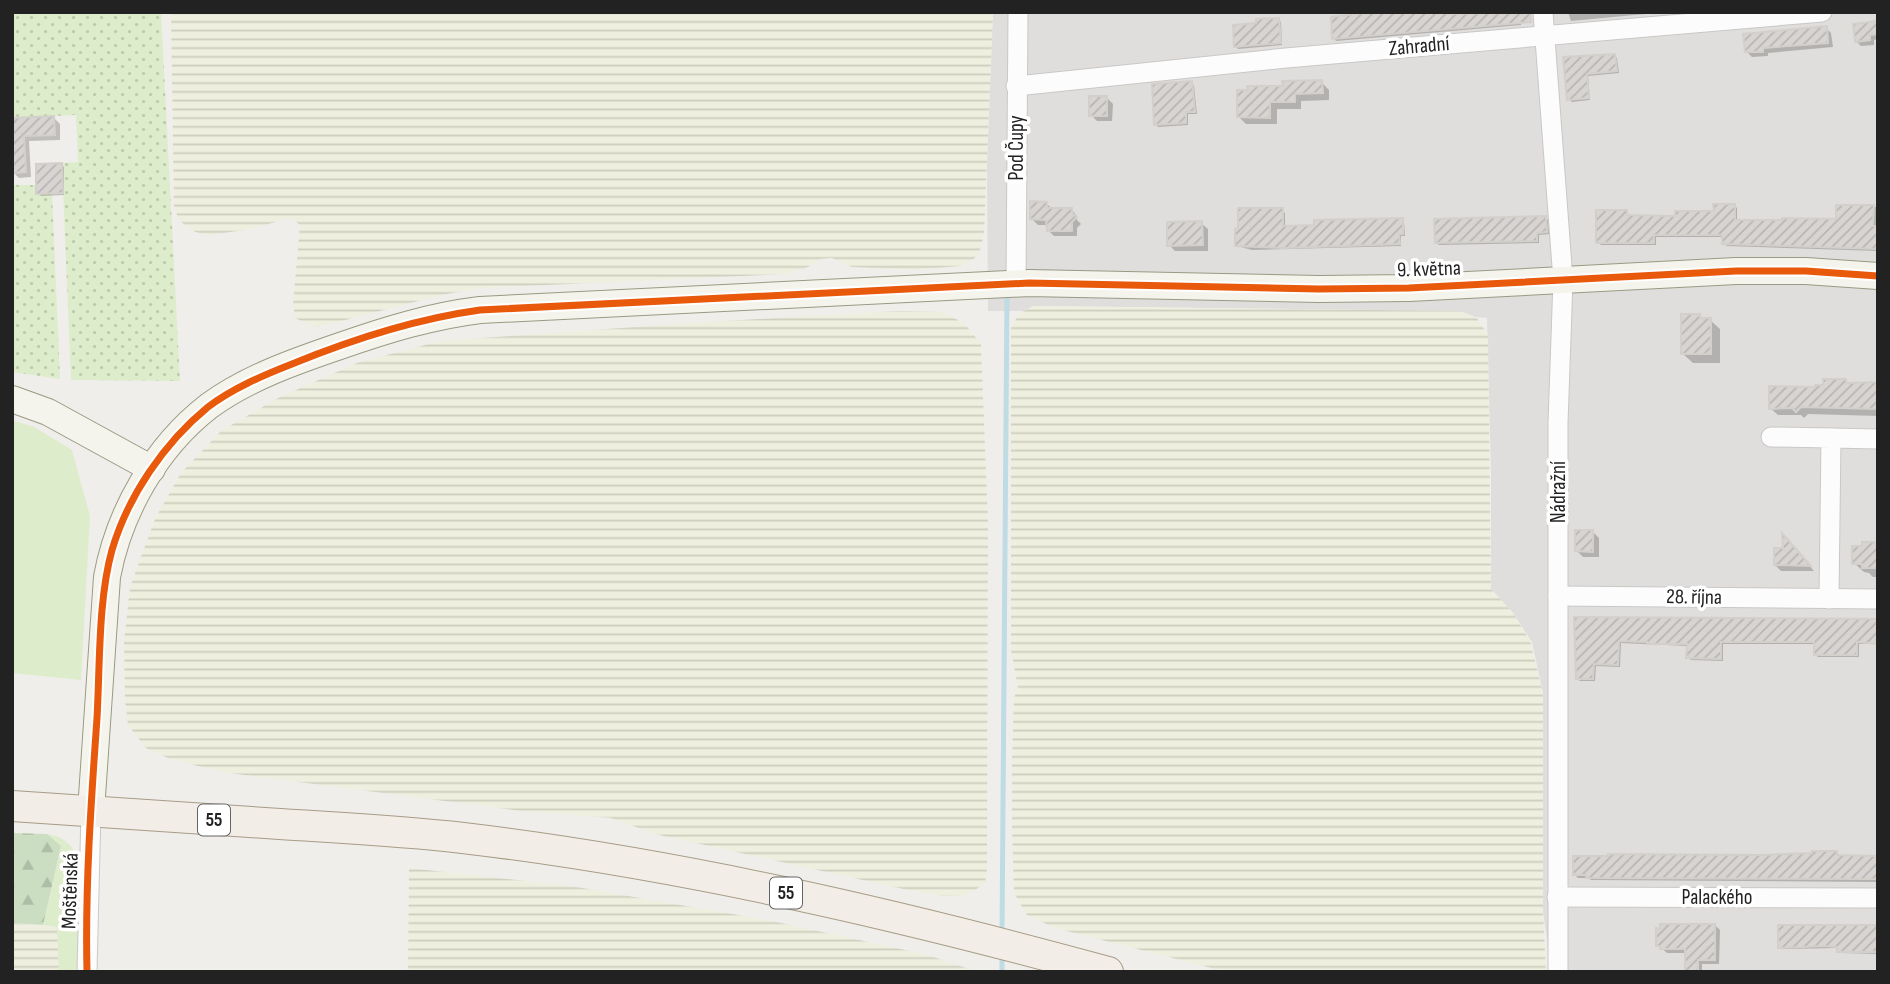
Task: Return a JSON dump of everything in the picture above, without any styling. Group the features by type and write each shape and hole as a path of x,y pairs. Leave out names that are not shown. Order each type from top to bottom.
{"main road":[{"name":"55","path":"12,806 391,832 496,843 741,883 1000,943 1108,972"}],"street":[{"name":"Pod Čupy","path":"1016,284 1018,12"},
{"name":"Nádražní","path":"1543,12 1563,281 1558,399 1558,972"},
{"name":"Zahradní","path":"1016,86 1286,58 1822,12"},
{"name":"9. května","path":"90,811 107,577 120,529 131,504 152,469 188,425 209,407 252,381 372,334 436,317 480,310 980,285 1330,289 1563,281 1767,270 1878,276"},
{"path":"12,399 48,412 152,469"},
{"path":"1771,437 1878,439"},
{"path":"1829,599 1831,438"},
{"name":"28. října","path":"1558,596 1878,599"},
{"name":"Moštěnská","path":"87,972 90,811"},
{"name":"Palackého","path":"1557,897 1878,898"}],"shaded area":[{"path":"993,12 1878,12 1878,972 1558,972 1548,946 1543,912 1543,693 1532,642 1513,613 1491,589 1487,318 1460,311 1034,306 1024,311 988,311 987,164"}],"green space":[{"path":"12,12 161,12 180,381 71,380 62,163 78,162 76,115 12,118"},
{"path":"171,12 993,12 984,234 979,254 960,266 914,270 852,267 832,258 820,259 808,267 786,274 480,288 318,327 295,318 293,304 300,225 291,218 245,230 209,235 195,232 181,222 174,209"},
{"path":"12,185 36,185 37,194 52,193 60,379 12,372"},
{"path":"1034,306 1460,311 1477,318 1488,335 1491,589 1513,613 1530,641 1543,693 1543,912 1546,972 1227,972 1055,928 1027,915 1014,893 1012,827 1014,698 1018,688 1011,650 1011,327 1020,313"},
{"path":"898,311 943,312 965,324 981,344 988,522 987,869 985,884 966,895 943,896 908,890 655,834 611,818 521,811 222,772 170,759 146,748 128,725 124,642 130,587 155,519 181,473 221,431 278,398 357,363 440,341"},
{"path":"12,420 34,427 72,450 90,516 81,680 12,673"},
{"path":"12,833 47,834 61,846 43,925 12,923"},
{"path":"47,834 66,841 74,851 77,861 80,891 78,972 59,972 57,927 43,925 61,847"},
{"path":"409,868 571,886 772,921 928,955 978,972 408,972"},
{"path":"12,923 57,927 59,972 12,972"}],"building":[{"path":"1371,12 1530,12 1531,22 1332,39 1331,17"},
{"path":"1279,18 1281,43 1234,47 1233,25 1256,23 1256,19"},
{"path":"1878,21 1878,34 1870,35 1870,40 1855,42 1853,24"},
{"path":"1827,26 1828,43 1745,52 1743,34"},
{"path":"1615,54 1617,71 1587,74 1589,98 1567,100 1563,57"},
{"path":"1322,80 1323,93 1295,94 1295,102 1270,102 1270,118 1237,117 1237,90 1248,90 1247,86 1283,86 1282,81"},
{"path":"1192,81 1195,112 1186,112 1186,123 1154,125 1152,84"},
{"path":"1089,96 1107,96 1107,116 1089,116"},
{"path":"54,116 55,135 24,136 26,172 12,173 12,118"},
{"path":"62,163 63,193 36,194 36,164"},
{"path":"1030,201 1047,202 1047,208 1072,208 1072,213 1077,217 1072,222 1072,231 1047,231 1046,220 1030,219"},
{"path":"1713,204 1735,204 1735,220 1836,219 1836,205 1874,205 1873,226 1878,226 1878,249 1722,244 1722,235 1654,235 1654,243 1596,243 1596,210 1627,210 1627,215 1675,216 1675,211 1714,211"},
{"path":"1238,208 1283,208 1283,226 1314,225 1314,220 1403,218 1403,234 1399,234 1400,244 1283,248 1235,246"},
{"path":"1546,216 1547,232 1537,233 1537,241 1435,243 1434,219"},
{"path":"1202,221 1203,245 1167,246 1167,222"},
{"path":"1681,314 1700,314 1700,318 1711,318 1711,354 1681,354"},
{"path":"1823,379 1846,379 1846,383 1878,382 1878,409 1801,407 1796,412 1792,408 1769,409 1769,386 1815,387 1823,385"},
{"path":"1575,530 1593,530 1593,552 1575,551"},
{"path":"1782,533 1811,566 1774,565 1774,548 1783,548"},
{"path":"1862,542 1878,542 1878,568 1862,568 1862,564 1852,564 1852,546 1862,546"},
{"path":"1574,617 1878,619 1878,644 1857,642 1857,655 1814,655 1814,642 1721,642 1721,659 1686,658 1687,644 1619,641 1618,665 1594,664 1593,679 1576,679"},
{"path":"1837,851 1837,855 1878,856 1878,879 1586,878 1586,875 1573,875 1573,856 1761,855"},
{"path":"1660,924 1715,924 1715,960 1698,960 1698,972 1685,972 1685,949 1660,949 1660,946 1656,946 1656,928 1660,929"},
{"path":"1778,925 1878,925 1878,952 1837,952 1837,947 1824,946 1778,948"}],"waterway":[{"path":"1002,934 1007,293"},
{"path":"1002,954 1002,972"}],"cycle path":[{"path":"87,972 89,845 102,611 107,569 119,530 150,472 192,421 238,388 315,355 408,324 480,310 1029,283 1319,289 1409,288 1736,271 1806,271 1878,276"}]}
